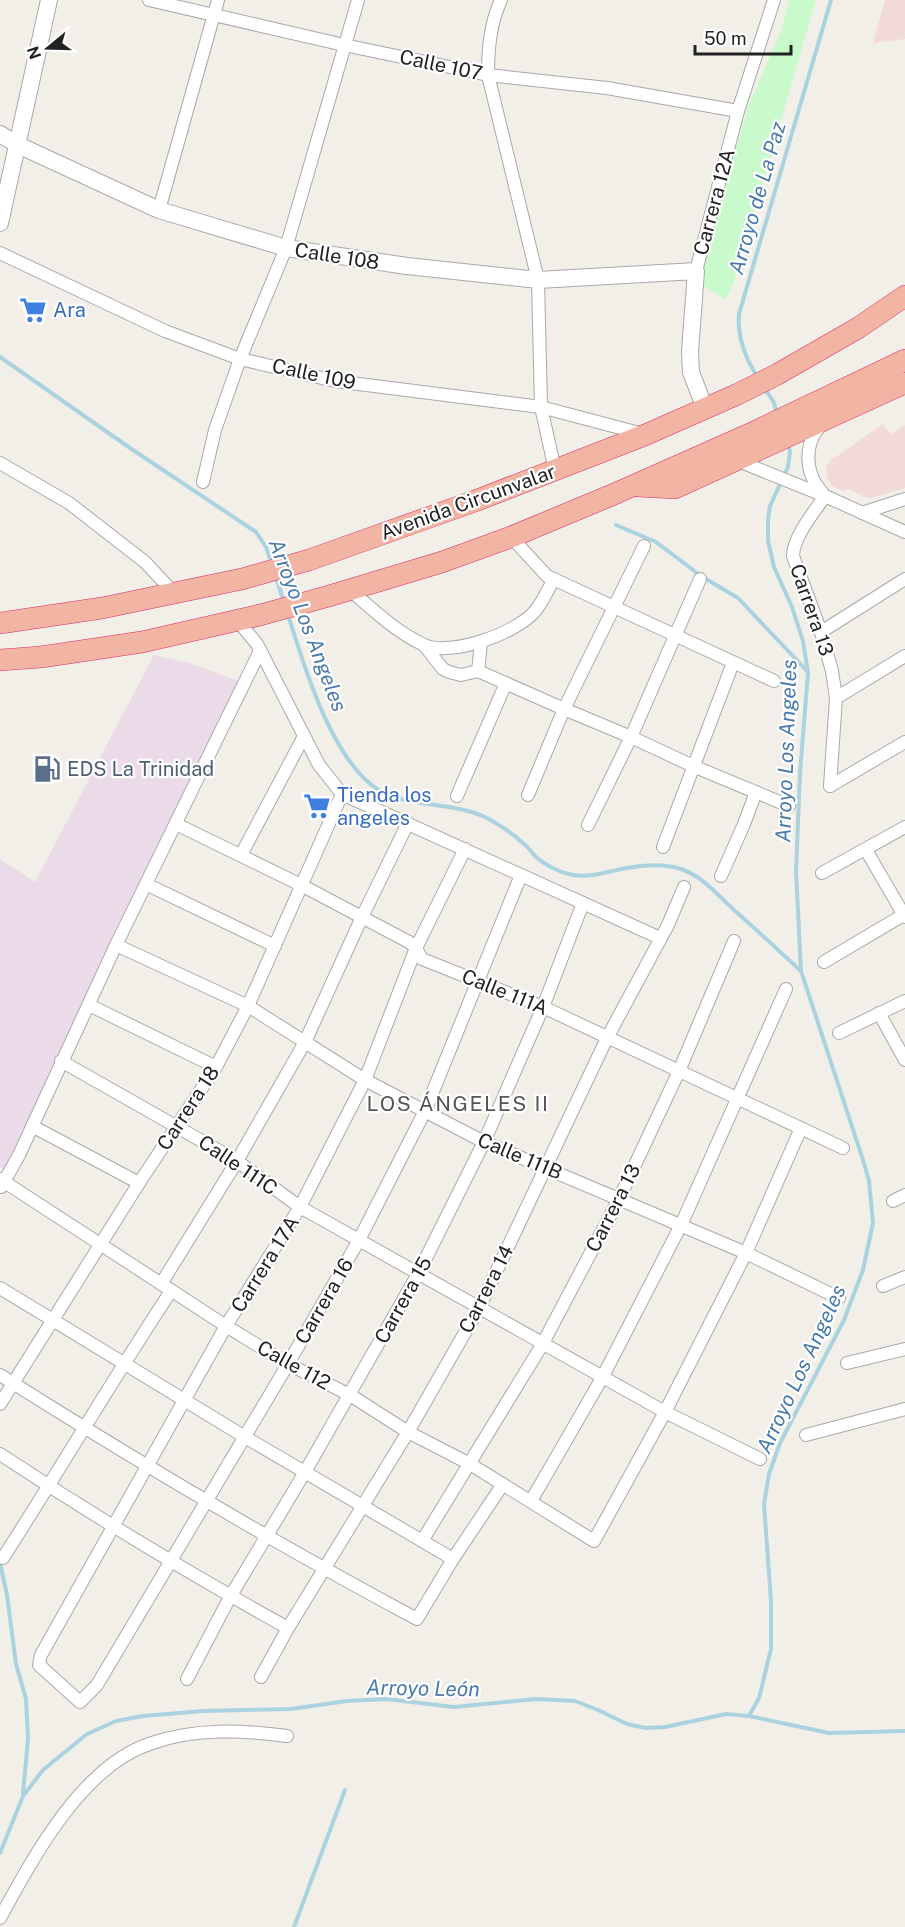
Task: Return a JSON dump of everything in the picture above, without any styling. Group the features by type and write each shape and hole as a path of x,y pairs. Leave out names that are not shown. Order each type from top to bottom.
{"highway":[{"name":"Avenida Circunvalar","path":"0,623 102,608 242,579 309,560 475,501 645,435 738,394 858,328 905,296"},
{"path":"0,660 41,657 142,642 251,617 442,562 511,537 634,485 759,440 797,422 905,360"},
{"path":"797,422 834,415 905,383"},
{"path":"634,485 675,489 736,460 759,440"}],"street":[{"path":"0,223 49,0"},
{"name":"Calle 107","path":"149,0 344,45 488,75 607,88 738,111"},
{"path":"159,210 218,0"},
{"path":"203,482 215,430 240,359 286,248 358,0"},
{"path":"501,0 489,42 488,75 538,280 541,407 555,470"},
{"name":"Carrera 12A","path":"705,409 691,372 690,352 696,271 738,111 774,0"},
{"name":"Calle 108","path":"0,134 18,145 159,210 286,248 407,266 538,280 696,271"},
{"name":"Calle 109","path":"0,253 165,331 240,359 335,381 541,407 645,435"},
{"path":"825,495 813,481 808,463 810,444 819,427 834,415"},
{"path":"736,460 825,495 905,532"},
{"path":"0,463 69,503 145,562 173,592"},
{"name":"Carrera 13","path":"825,495 793,548 793,556 821,632 832,671 836,698"},
{"path":"862,513 905,499"},
{"path":"511,537 543,573 774,681"},
{"path":"528,795 564,709 644,546"},
{"path":"350,590 386,621 424,645 448,648 481,643 535,612 554,579"},
{"path":"588,825 631,737 700,579"},
{"path":"821,632 905,579"},
{"path":"251,617 259,647 318,765 342,794 660,938"},
{"path":"1,1183 32,1126 61,1060 259,647 251,617"},
{"path":"478,671 481,643"},
{"path":"424,645 443,669 449,672 461,675 478,671 789,806"},
{"path":"905,656 836,698 830,786 905,742"},
{"path":"663,847 733,663"},
{"path":"457,796 506,683"},
{"path":"241,855 304,736"},
{"path":"721,876 756,792"},
{"name":"Carrera 18","path":"0,1404 176,1125 216,1067 248,1006 342,794"},
{"path":"3,1558 85,1429 305,1042 408,823"},
{"name":"Calle 111A","path":"176,824 301,885 409,942 416,948 422,959 543,1007 843,1148"},
{"path":"822,873 905,827"},
{"name":"Carrera 17A","path":"80,1702 39,1665 40,1655 226,1326 300,1207 365,1080 416,948 465,849"},
{"path":"824,962 905,915 866,850"},
{"name":"Carrera 16","path":"80,1702 97,1685 359,1240 425,1111 521,875"},
{"path":"146,884 275,946"},
{"name":"Carrera 14","path":"261,1677 288,1628 364,1507 479,1308 607,1038 668,925 684,887"},
{"name":"Carrera 15","path":"187,1679 230,1597 350,1395 418,1274 484,1142 543,1007 583,903"},
{"name":"Carrera 13","path":"422,1541 543,1345 619,1199 679,1071 734,941"},
{"name":"Calle 111B","path":"116,945 248,1006 365,1080 484,1142 746,1253 838,1298"},
{"path":"531,1501 602,1378 681,1225 786,989"},
{"path":"839,1034 905,1000"},
{"path":"89,1005 216,1067"},
{"path":"879,1013 905,1060"},
{"name":"Calle 111C","path":"61,1060 237,1161 300,1207 664,1412 760,1459"},
{"path":"32,1126 139,1183"},
{"path":"664,1412 746,1253 801,1128"},
{"name":"Calle 112","path":"1,1183 288,1364 350,1395 408,1432 470,1464 594,1541 664,1412"},
{"path":"893,1201 905,1195"},
{"path":"883,1286 905,1277"},
{"path":"0,1288 245,1437 453,1559"},
{"path":"847,1363 905,1349"},
{"path":"0,1375 206,1502 417,1619 453,1559 503,1484"},
{"path":"806,1435 905,1409"},
{"path":"0,1454 230,1597 288,1628"},
{"path":"0,1918 51,1830 92,1782 121,1757 151,1743 195,1732 233,1731 287,1736"}],"shaded area":[{"path":"885,0 905,0 905,39 873,43"},
{"path":"883,424 891,435 905,425 905,488 871,498 849,489 843,491 832,486 827,478 826,466 830,461"},
{"path":"154,655 189,663 239,681 4,1170 0,1167 0,859 35,882"}],"green space":[{"path":"789,0 816,0 734,281 726,300 703,285 702,275 747,109 781,31"}],"waterway":[{"name":"Arroyo de La Paz","path":"758,378 743,348 739,331 739,314 831,0"},
{"name":"Arroyo Los Angeles","path":"0,357 256,532 266,547 271,562"},
{"name":"Arroyo de La Paz","path":"765,389 778,415"},
{"name":"Arroyo Los Angeles","path":"749,1716 759,1698 771,1649 771,1601 764,1504 769,1474 780,1443 844,1320 863,1270 873,1223 869,1181 864,1163 801,971 796,871 800,773 808,673 803,641 792,607 774,567 768,541 770,506 788,467 790,452 788,444"},
{"path":"616,525 656,542 701,576 738,598 808,672"},
{"name":"Arroyo Los Angeles","path":"275,575 284,602"},
{"name":"Arroyo Los Angeles","path":"288,615 314,691 339,746 355,769 373,786 394,797 476,813 502,827 544,863 568,874 586,876 633,867 654,866 674,867 689,872 709,887 801,971"},
{"path":"0,1563 7,1595 16,1664 26,1699 28,1739 23,1793"},
{"name":"Arroyo León","path":"0,1853 23,1796 43,1770 87,1734 116,1721 143,1716 203,1711 291,1709 347,1701 386,1699 454,1707 536,1699 575,1701 627,1724 646,1728 665,1727 726,1714 749,1716 829,1733 905,1731"},
{"path":"294,1927 345,1790"}],"place":[{"name":"Ara","path":"33,310"},
{"name":"EDS La Trinidad","path":"47,769"},
{"name":"Tienda los angeles","path":"317,806"}],"district":[{"name":"LOS ÁNGELES II","path":"458,1103"}]}
